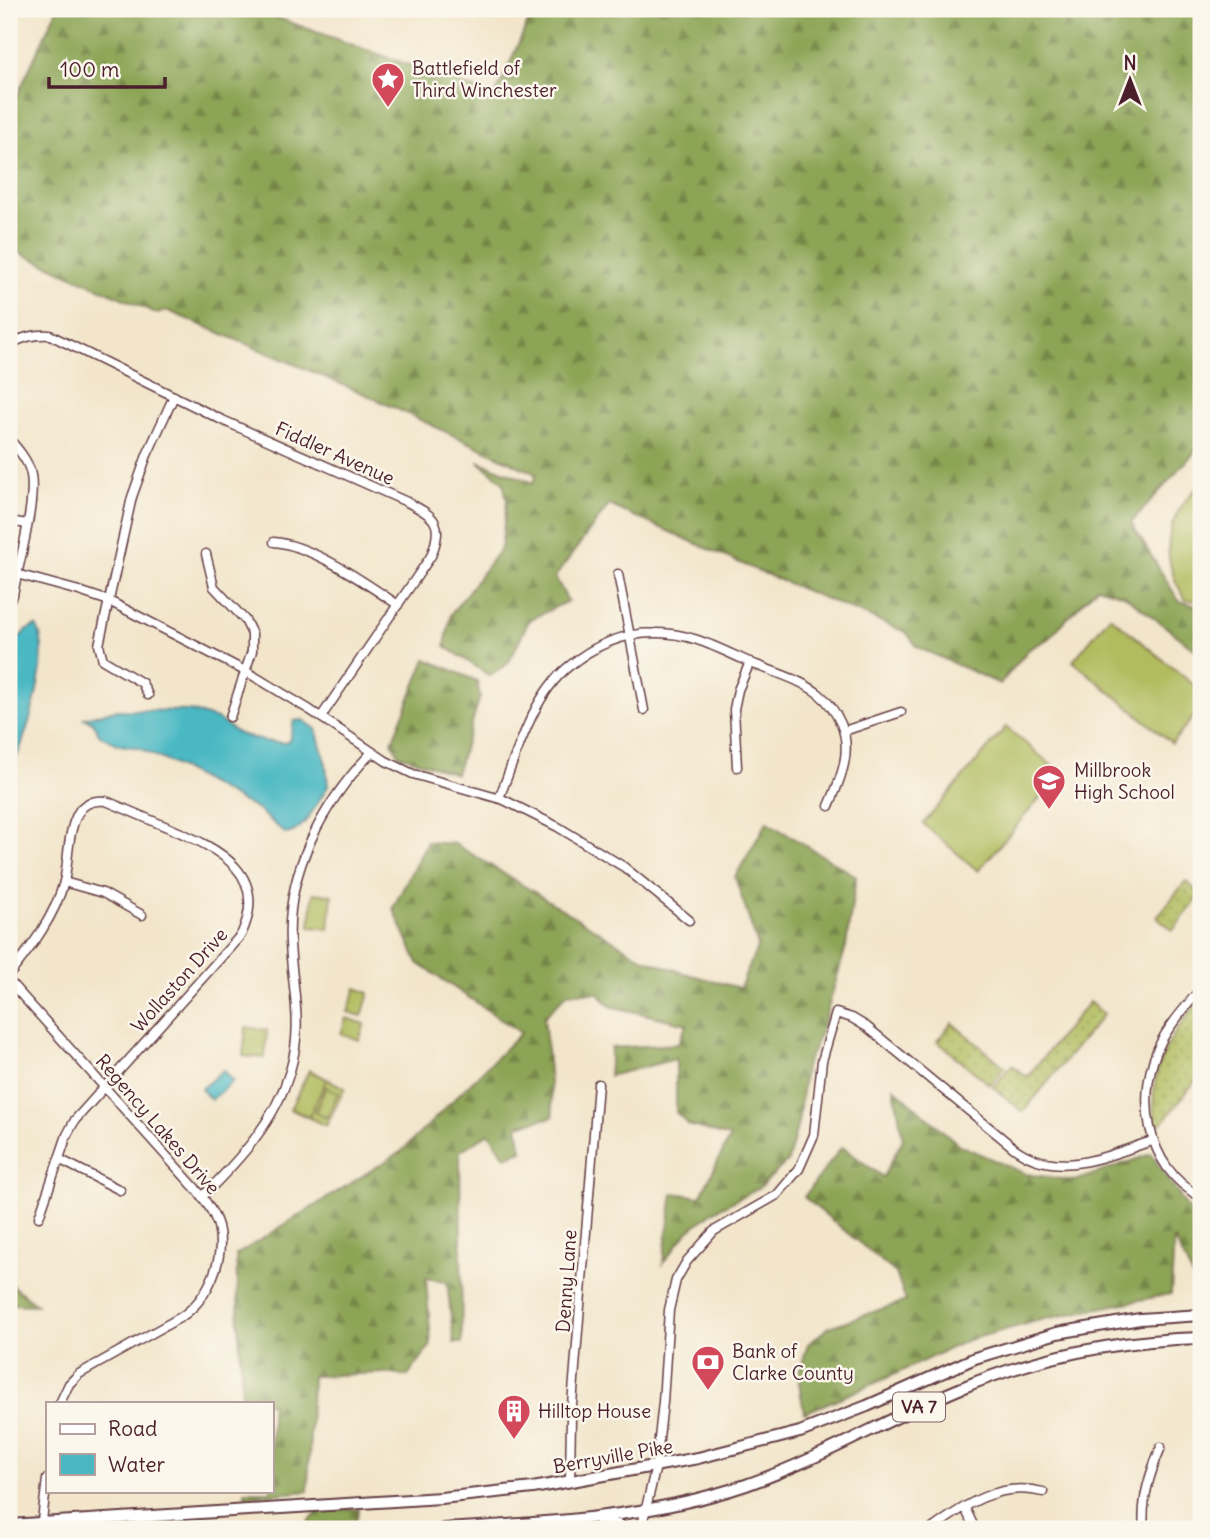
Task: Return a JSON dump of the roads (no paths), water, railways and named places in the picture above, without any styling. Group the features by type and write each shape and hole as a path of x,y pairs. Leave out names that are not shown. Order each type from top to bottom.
{"highway":[{"name":"Berryville Pike","path":"9,1525 41,1526 521,1490 656,1466 800,1432 867,1406 975,1358 1038,1338 1105,1324 1201,1315"},
{"name":"VA 7","path":"443,1529 565,1521 676,1505 749,1484 828,1451 962,1388 1031,1364 1146,1341 1201,1338"},
{"path":"565,1521 611,1523 626,1529"}],"street":[{"name":"Fiddler Avenue","path":"9,345 22,337 50,335 174,396 429,513 438,529 435,545 419,576 321,717"},
{"path":"148,695 142,683 103,660 99,645 138,476 174,396"},
{"path":"9,439 18,448 30,470 32,496 13,574 13,595 9,601"},
{"path":"9,521 27,524"},
{"path":"274,542 304,549 398,605"},
{"path":"206,554 214,587 244,620 252,634 253,652 230,717"},
{"path":"13,574 109,601 247,672 372,752 413,774 499,798 558,827 648,885 690,920"},
{"path":"618,574 644,710"},
{"path":"499,798 531,719 552,683 568,666 609,642 657,632 703,641 819,694 835,713 844,731 845,763 830,806"},
{"path":"737,767 736,698 750,662"},
{"path":"844,731 901,712"},
{"path":"202,1197 263,1128 284,1089 290,1070 298,1017 290,943 291,903 299,867 312,837 347,782 372,752"},
{"name":"Wollaston Drive","path":"9,975 53,912 64,882 77,815 86,804 98,800 106,801 214,848 236,865 248,896 248,918 235,943 105,1086"},
{"path":"64,882 103,893 142,915"},
{"name":"Regency Lakes Drive","path":"9,981 202,1197 215,1217 219,1238 217,1262 201,1298 181,1317 79,1374 69,1384 60,1402"},
{"path":"1201,988 1168,1029 1155,1055 1147,1103 1152,1141 1170,1172 1182,1185 1201,1197"},
{"path":"641,1529 656,1466 670,1310 676,1280 687,1261 707,1238 777,1195 799,1169 814,1135 822,1061 836,1013 867,1027 1032,1160 1045,1164 1074,1164 1152,1141"},
{"name":"Denny Lane","path":"570,1481 571,1417 598,1084"},
{"path":"39,1217 75,1120 105,1086"},
{"path":"59,1159 120,1189"},
{"path":"1144,1529 1146,1495 1161,1447"},
{"path":"41,1526 46,1487"},
{"path":"932,1529 979,1498 1004,1490 1043,1492"},
{"path":"965,1508 975,1529"}],"water":[{"path":"36,626 41,638 40,676 29,721 9,772 9,645"},
{"path":"115,710 190,711 217,719 239,734 263,741 284,743 289,741 294,721 303,720 316,729 326,764 328,787 305,822 286,834 258,810 179,767 139,748 120,745 105,738 99,734 93,722 84,718"},
{"path":"223,1070 233,1081 211,1100 201,1089"}],"place":[{"name":"Battlefield of Third Winchester","path":"388,109"},
{"name":"Millbrook High School","path":"1049,811"},
{"name":"Bank of Clarke County","path":"708,1392"},
{"name":"Hilltop House","path":"514,1441"}]}
